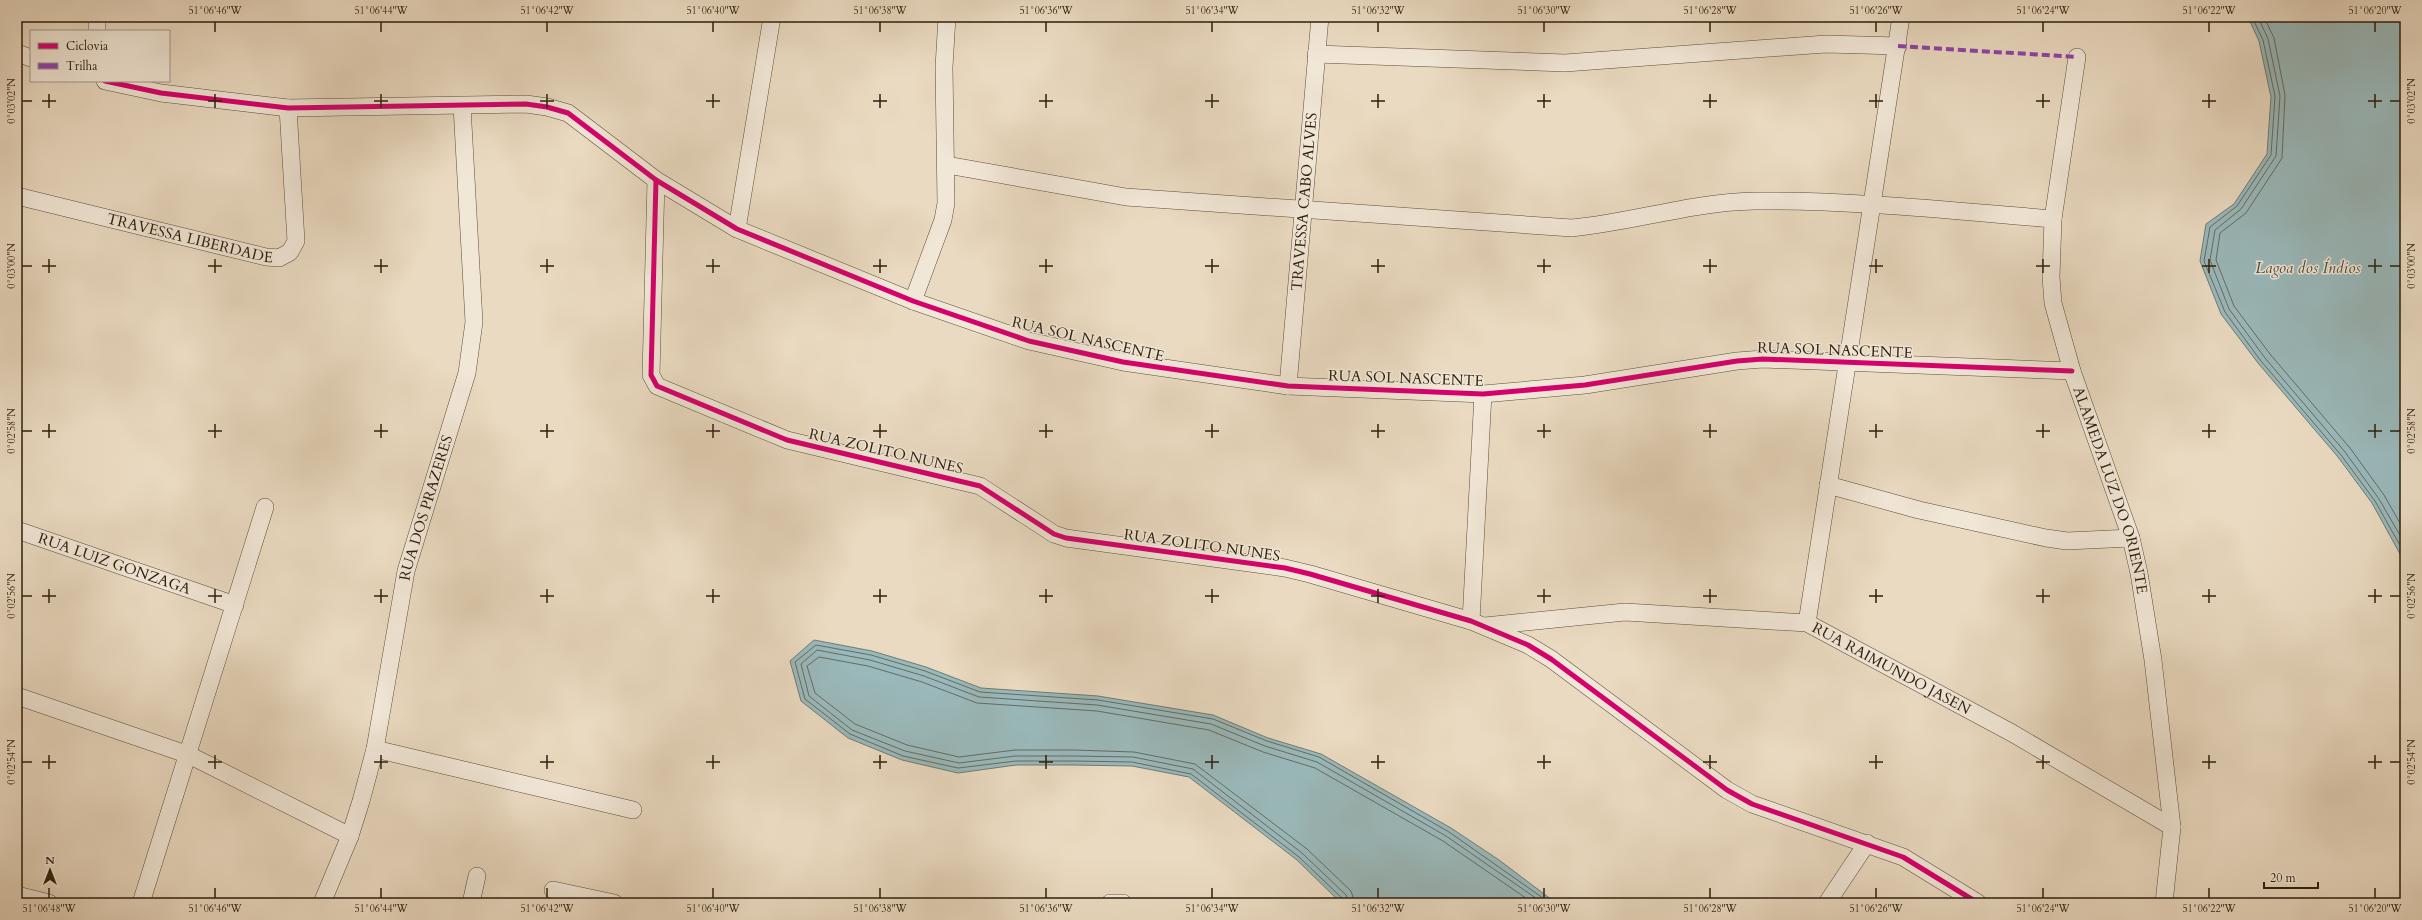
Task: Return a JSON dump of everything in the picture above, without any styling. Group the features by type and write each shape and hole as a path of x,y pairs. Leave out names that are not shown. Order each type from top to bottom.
{"street":[{"path":"97,17 97,30"},
{"path":"737,229 772,17"},
{"path":"913,301 943,220 947,165 944,92 946,17"},
{"name":"TRAVESSA CABO ALVES","path":"1288,386 1302,210 1320,17"},
{"path":"1807,623 1898,46 1901,17"},
{"path":"1316,54 1565,63 1818,45 1898,46"},
{"path":"17,53 30,58"},
{"name":"ALAMEDA LUZ DO ORIENTE","path":"2078,57 2053,219 2051,277 2053,303 2072,371 2131,538 2154,660 2172,827 2164,903"},
{"name":"RUA SOL NASCENTE","path":"109,82 161,94 288,108 526,104 547,107 568,113 656,180 737,229 913,301 1029,341 1116,361 1288,386 1483,394 1585,385 1737,360 1848,361 2072,371"},
{"name":"RUA DOS PRAZERES","path":"322,903 350,836 375,749 406,571 468,365 474,322 462,106"},
{"name":"TRAVESSA LIBERDADE","path":"17,196 266,257 279,258 290,252 296,241 288,108"},
{"path":"947,165 1126,197 1572,228 1597,226 1713,204 1754,201 1873,204 2053,219"},
{"name":"RUA ZOLITO NUNES","path":"656,180 651,375 658,386 787,440 980,486 1054,534 1066,538 1285,568 1478,624"},
{"path":"1483,394 1478,624 1528,645 1551,659 1733,793 1752,804 1867,843 1903,857 1978,903"},
{"path":"1828,485 1919,510 2046,538 2067,541 2131,538"},
{"path":"141,903 265,507"},
{"name":"RUA LUIZ GONZAGA","path":"17,530 235,605"},
{"name":"RUA RAIMUNDO JASEN","path":"1478,624 1625,612 1807,623 2012,733 2172,827"},
{"path":"17,696 188,755 350,836"},
{"path":"375,749 633,810"},
{"path":"1827,903 1867,843"},
{"path":"471,903 476,876"},
{"path":"553,890 614,903"},
{"path":"17,895 49,903"},
{"path":"1110,903 1123,903"}],"water":[{"name":"Lagoa dos Índios","path":"2248,17 2405,17 2405,563 2372,503 2338,457 2258,363 2221,314 2200,261 2206,224 2234,204 2267,154 2271,97 2259,41"},
{"path":"814,640 872,651 926,667 981,688 1098,696 1213,715 1268,738 1321,754 1451,828 1499,860 1556,903 1341,903 1297,860 1189,777 1132,766 1016,765 958,773 902,760 848,738 801,701 790,661"}],"marked path":[{"path":"1898,46 2077,57"}],"cycle path":[{"path":"110,82 161,93 288,108 526,104 547,107 568,113 656,180 737,229 913,301 1029,341 1123,362 1288,386 1483,394 1585,385 1737,361 1763,359 2072,371"},
{"path":"656,180 651,375 657,386 787,440 980,486 1054,534 1066,538 1285,568 1471,621 1528,645 1551,659 1727,790 1752,804 1903,857 1978,903"}]}
